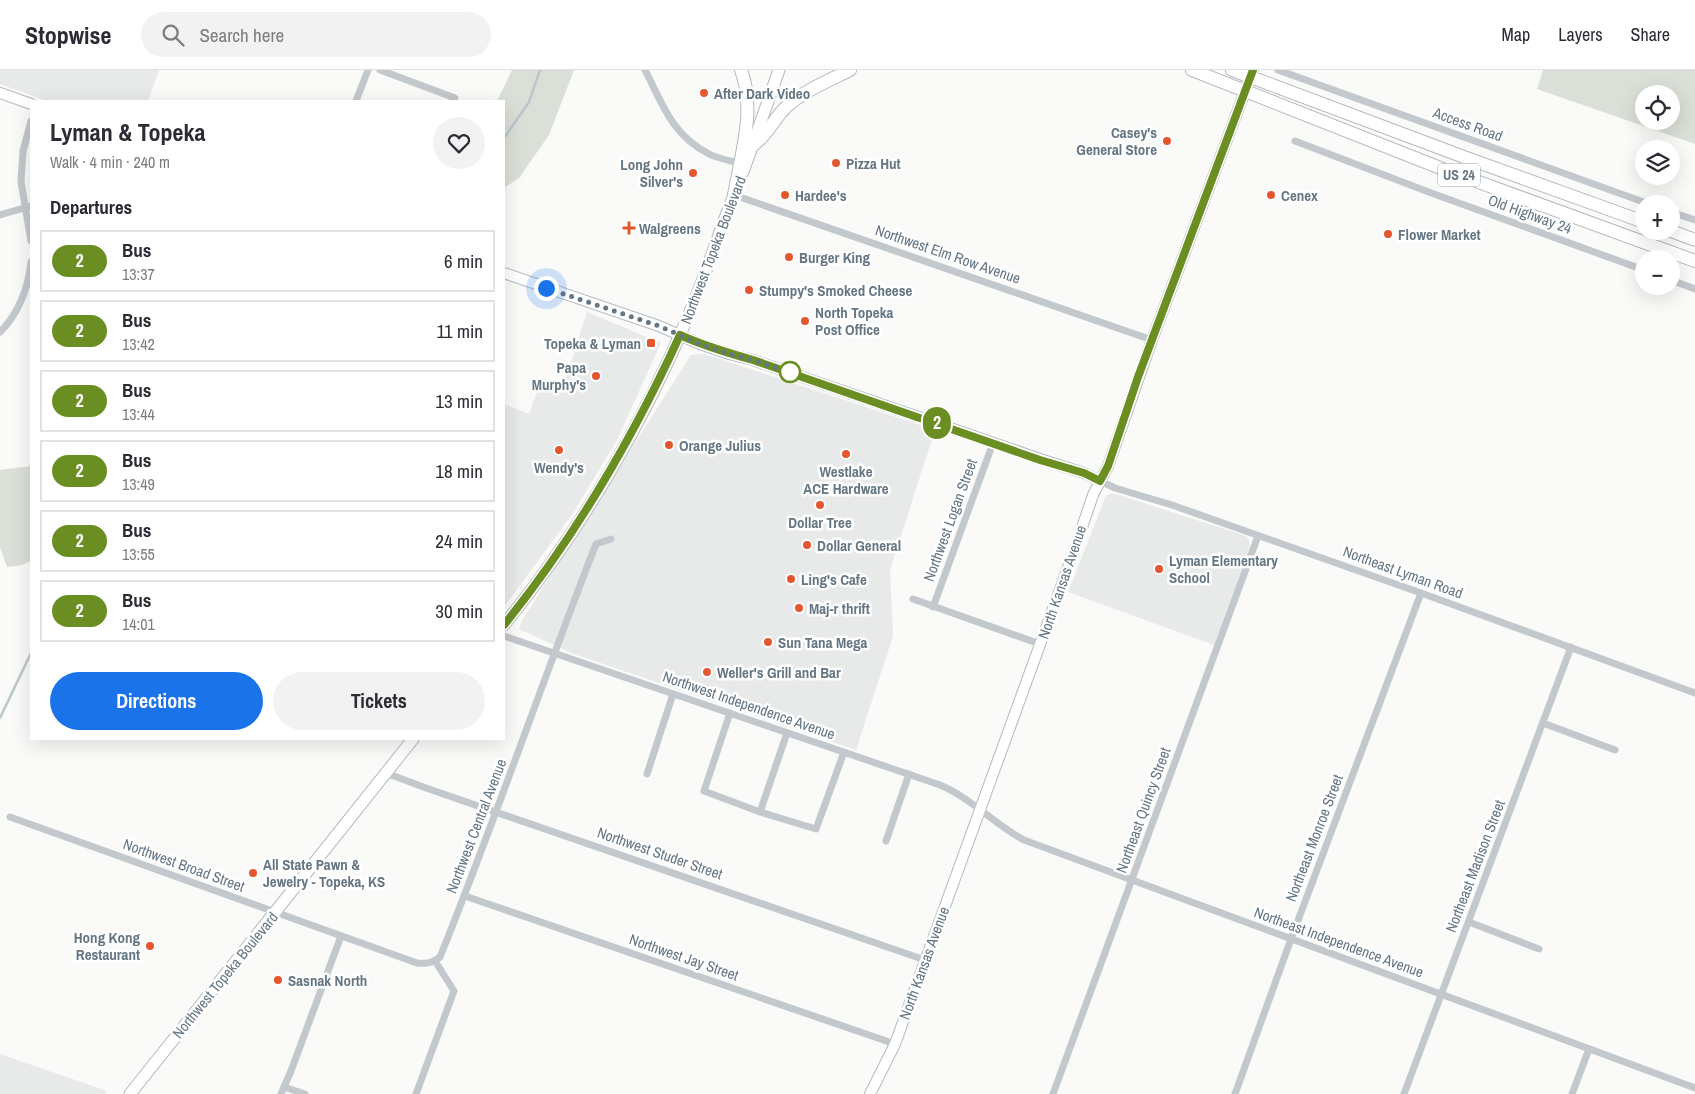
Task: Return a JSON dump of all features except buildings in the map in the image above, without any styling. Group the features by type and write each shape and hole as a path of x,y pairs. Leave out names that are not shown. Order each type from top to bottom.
{"highway":[{"path":"734,195 742,164 748,117 748,102 741,70"},
{"path":"752,146 760,140 778,116 795,100 850,70"},
{"name":"US 24","path":"1192,70 1443,169 1695,261"},
{"name":"US 24","path":"1232,70 1252,73 1464,157 1635,219"},
{"path":"1680,234 1695,240"}],"main road":[{"name":"Northwest Topeka Boulevard","path":"742,164 752,146 779,70"},
{"name":"North Kansas Avenue","path":"870,1094 895,1044 1076,548 1092,495 1108,466 1152,340 1252,73"},
{"path":"0,93 30,104"},
{"name":"Northwest Topeka Boulevard","path":"505,624 567,540 633,430 680,335 734,195"},
{"path":"505,273 659,326 700,344 753,360 1040,460 1084,473 1100,481"},
{"name":"Northwest Topeka Boulevard","path":"130,1094 412,740"}],"street":[{"path":"356,100 368,70"},
{"path":"380,70 454,98"},
{"path":"645,70 678,131 711,155 742,164"},
{"name":"Access Road","path":"1278,70 1635,199"},
{"path":"30,125 26,136 21,167 21,182 28,207 30,230"},
{"name":"Old Highway 24","path":"1294,141 1635,267"},
{"name":"Northwest Elm Row Avenue","path":"734,195 1152,340"},
{"path":"0,215 28,207"},
{"path":"1680,215 1695,220"},
{"path":"0,332 8,324 24,297 30,268"},
{"path":"1680,283 1695,288"},
{"name":"Northwest Logan Street","path":"933,606 993,443"},
{"name":"Northeast Lyman Road","path":"1100,481 1115,488 1172,505 1421,593 1695,693"},
{"name":"Northeast Quincy Street","path":"1053,1094 1258,536"},
{"name":"Northwest Central Avenue","path":"435,961 440,957 465,896 530,722 553,654 596,544 611,540"},
{"name":"Northeast Monroe Street","path":"1235,1094 1421,593"},
{"path":"913,599 1040,644"},
{"name":"Northwest Independence Avenue","path":"505,636 949,788 980,810"},
{"name":"Northeast Madison Street","path":"1404,1094 1571,647"},
{"path":"647,774 673,694"},
{"path":"730,713 704,791 760,812 816,829 844,752"},
{"path":"1543,723 1615,750"},
{"path":"760,812 787,732"},
{"name":"Northwest Studer Street","path":"386,773 925,960"},
{"path":"886,841 909,774"},
{"name":"Northeast Independence Avenue","path":"980,810 1007,831 1024,840 1695,1088"},
{"name":"Northwest Broad Street","path":"10,817 417,963 424,964 435,961"},
{"name":"Northwest Jay Street","path":"465,896 895,1044"},
{"path":"1469,922 1539,949"},
{"path":"281,1094 341,936"},
{"path":"416,1094 454,990 435,961"},
{"path":"1572,1094 1589,1049"},
{"path":"284,1087 305,1094"}],"shaded area":[{"path":"0,70 159,70 148,100 44,100 0,84"},
{"path":"512,70 574,70 549,135 519,178 505,187 505,100 497,100"},
{"path":"1543,70 1695,70 1695,144 1655,130 1680,130 1680,85 1635,85 1635,123 1537,89"},
{"path":"587,312 661,343 616,442 571,516 505,606 505,404 529,414 542,378 564,384"},
{"path":"705,354 935,430 890,570 893,636 856,750 574,654 519,629 523,619 691,355"},
{"path":"30,466 30,561 22,565 7,567 0,547 0,470"},
{"name":"Lyman Elementary School","path":"1108,494 1116,494 1246,536 1249,540 1250,546 1214,645 1068,592"},
{"path":"0,1054 107,1091 105,1094 0,1094"}],"waterway":[{"path":"505,137 529,102 540,70"},
{"path":"0,718 30,655"}],"bus line":[{"name":"2","path":"505,624 567,540 599,489 633,430 680,335 729,354 753,360 1040,460 1084,473 1100,481 1108,466 1138,377 1253,70"}],"place":[{"name":"After Dark Video","path":"704,93"},
{"name":"Casey's General Store","path":"1167,141"},
{"name":"Pizza Hut","path":"836,163"},
{"name":"Long John Silver's","path":"693,173"},
{"name":"Hardee's","path":"785,195"},
{"name":"Cenex","path":"1271,195"},
{"name":"Walgreens","path":"629,228"},
{"name":"Flower Market","path":"1388,234"},
{"name":"Burger King","path":"789,257"},
{"name":"Stumpy's Smoked Cheese","path":"749,290"},
{"name":"North Topeka Post Office","path":"805,321"},
{"name":"Topeka & Lyman","path":"651,343"},
{"name":"Papa Murphy's","path":"596,376"},
{"name":"Orange Julius","path":"669,445"},
{"name":"Wendy's","path":"559,450"},
{"name":"Westlake ACE Hardware","path":"846,454"},
{"name":"Dollar Tree","path":"820,505"},
{"name":"Dollar General","path":"807,545"},
{"name":"Lyman Elementary School","path":"1159,569"},
{"name":"Ling's Cafe","path":"791,579"},
{"name":"Maj-r thrift","path":"799,608"},
{"name":"Sun Tana Mega","path":"768,642"},
{"name":"Weller's Grill and Bar","path":"707,672"},
{"name":"All State Pawn & Jewelry - Topeka, KS","path":"253,873"},
{"name":"Hong Kong Restaurant","path":"150,946"},
{"name":"Sasnak North","path":"278,980"}],"route":[{"path":"546,288 659,326 700,344 797,375 790,372"}]}
